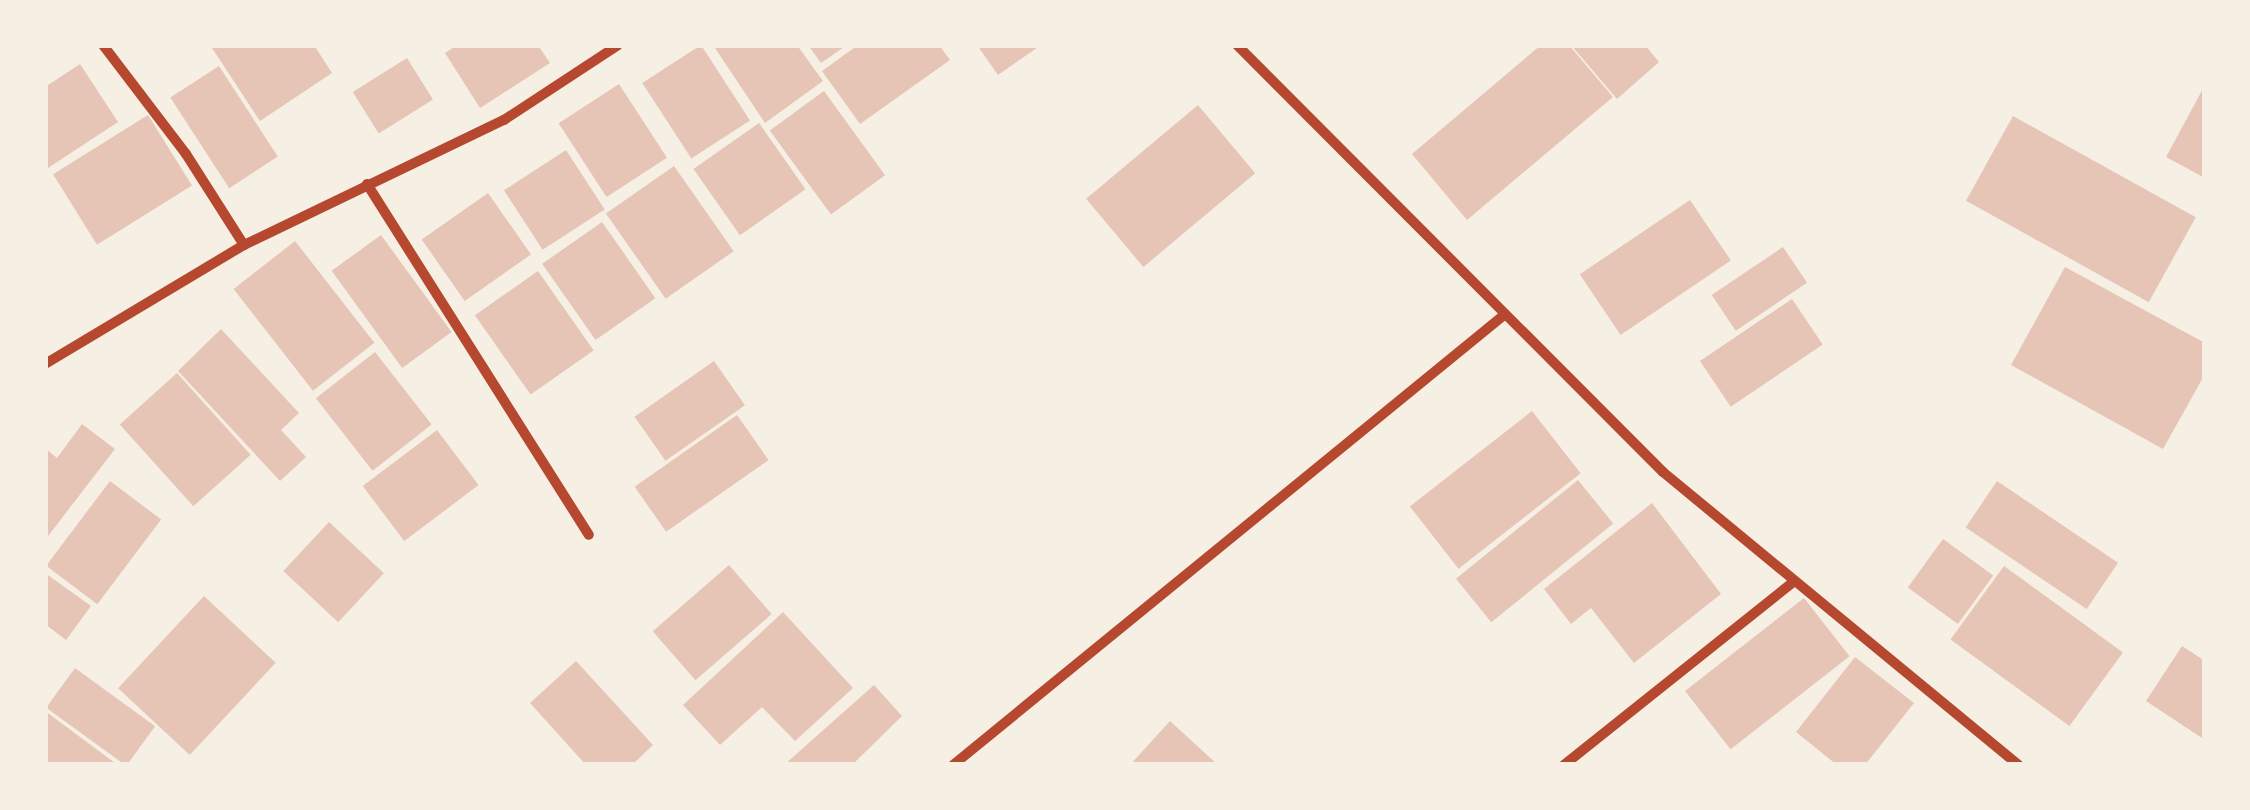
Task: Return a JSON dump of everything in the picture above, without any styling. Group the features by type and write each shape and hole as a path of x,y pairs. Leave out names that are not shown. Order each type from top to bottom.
{"street":[{"path":"103,45 186,154 244,245"},
{"path":"45,364 244,245 504,120 618,45"},
{"path":"1237,45 1503,316 1663,472 1792,583 2019,765"},
{"path":"366,184 588,535"},
{"path":"953,765 1503,316"},
{"path":"1564,765 1792,583"}],"building":[{"path":"210,45 314,45 332,73 260,121"},
{"path":"457,45 538,45 550,63 480,108 445,53"},
{"path":"701,45 750,120 691,159 642,83"},
{"path":"713,45 797,45 823,81 765,123"},
{"path":"808,45 847,45 821,63"},
{"path":"858,45 939,45 950,60 860,124 822,71"},
{"path":"977,45 1041,45 998,75"},
{"path":"1541,45 1569,45 1613,97 1467,220 1412,154"},
{"path":"1571,45 1645,45 1659,62 1617,99"},
{"path":"407,58 433,100 379,133 353,92"},
{"path":"80,64 118,122 45,170 45,87"},
{"path":"219,66 278,157 229,188 170,98"},
{"path":"619,84 667,158 607,197 559,123"},
{"path":"2205,85 2205,178 2166,157"},
{"path":"824,91 885,175 831,215 770,130"},
{"path":"1198,105 1255,173 1143,267 1086,199"},
{"path":"148,115 192,185 97,245 53,174"},
{"path":"2013,116 2196,217 2149,302 1966,201"},
{"path":"759,123 805,189 740,235 693,169"},
{"path":"566,150 605,210 543,250 504,190"},
{"path":"674,166 734,251 666,299 606,214"},
{"path":"488,193 531,254 465,301 422,239"},
{"path":"1690,200 1731,261 1621,335 1580,274"},
{"path":"602,222 655,298 596,340 542,264"},
{"path":"381,235 452,332 402,368 332,271"},
{"path":"295,241 374,343 313,391 234,289"},
{"path":"1783,247 1807,283 1736,331 1712,295"},
{"path":"2065,267 2205,343 2205,374 2163,449 2011,365"},
{"path":"538,271 594,350 531,395 475,315"},
{"path":"1792,299 1823,345 1731,407 1700,361"},
{"path":"221,329 299,413 281,430 306,457 280,481 178,371"},
{"path":"375,352 432,424 373,471 316,398"},
{"path":"714,361 745,405 666,461 635,417"},
{"path":"177,373 251,455 193,506 120,425"},
{"path":"1532,411 1581,473 1458,569 1410,506"},
{"path":"737,415 769,460 666,532 635,487"},
{"path":"82,424 115,449 45,540 45,448 57,458"},
{"path":"437,430 479,485 404,541 363,486"},
{"path":"1578,480 1613,524 1491,622 1456,579"},
{"path":"110,481 161,520 97,604 46,566"},
{"path":"1997,481 2118,563 2087,609 1966,527"},
{"path":"1652,503 1721,594 1634,663 1591,608 1571,624 1544,589"},
{"path":"329,522 384,573 338,622 283,571"},
{"path":"1943,539 1993,575 1958,624 1908,588"},
{"path":"729,565 772,614 695,680 653,631"},
{"path":"2004,566 2123,652 2069,726 1951,640"},
{"path":"45,573 91,606 66,640 45,624"},
{"path":"204,596 276,663 190,755 118,688"},
{"path":"1804,598 1850,656 1731,749 1685,691"},
{"path":"783,612 853,688 795,741 762,707 720,745 683,705"},
{"path":"2182,646 2205,661 2205,740 2146,701"},
{"path":"1855,657 1914,703 1865,765 1837,765 1796,732"},
{"path":"576,661 653,745 632,765 586,765 530,703"},
{"path":"75,668 155,726 125,765 46,708"},
{"path":"874,685 902,716 852,765 784,765"},
{"path":"45,711 115,763 114,765 45,765"},
{"path":"1170,721 1218,765 1130,765"}]}
